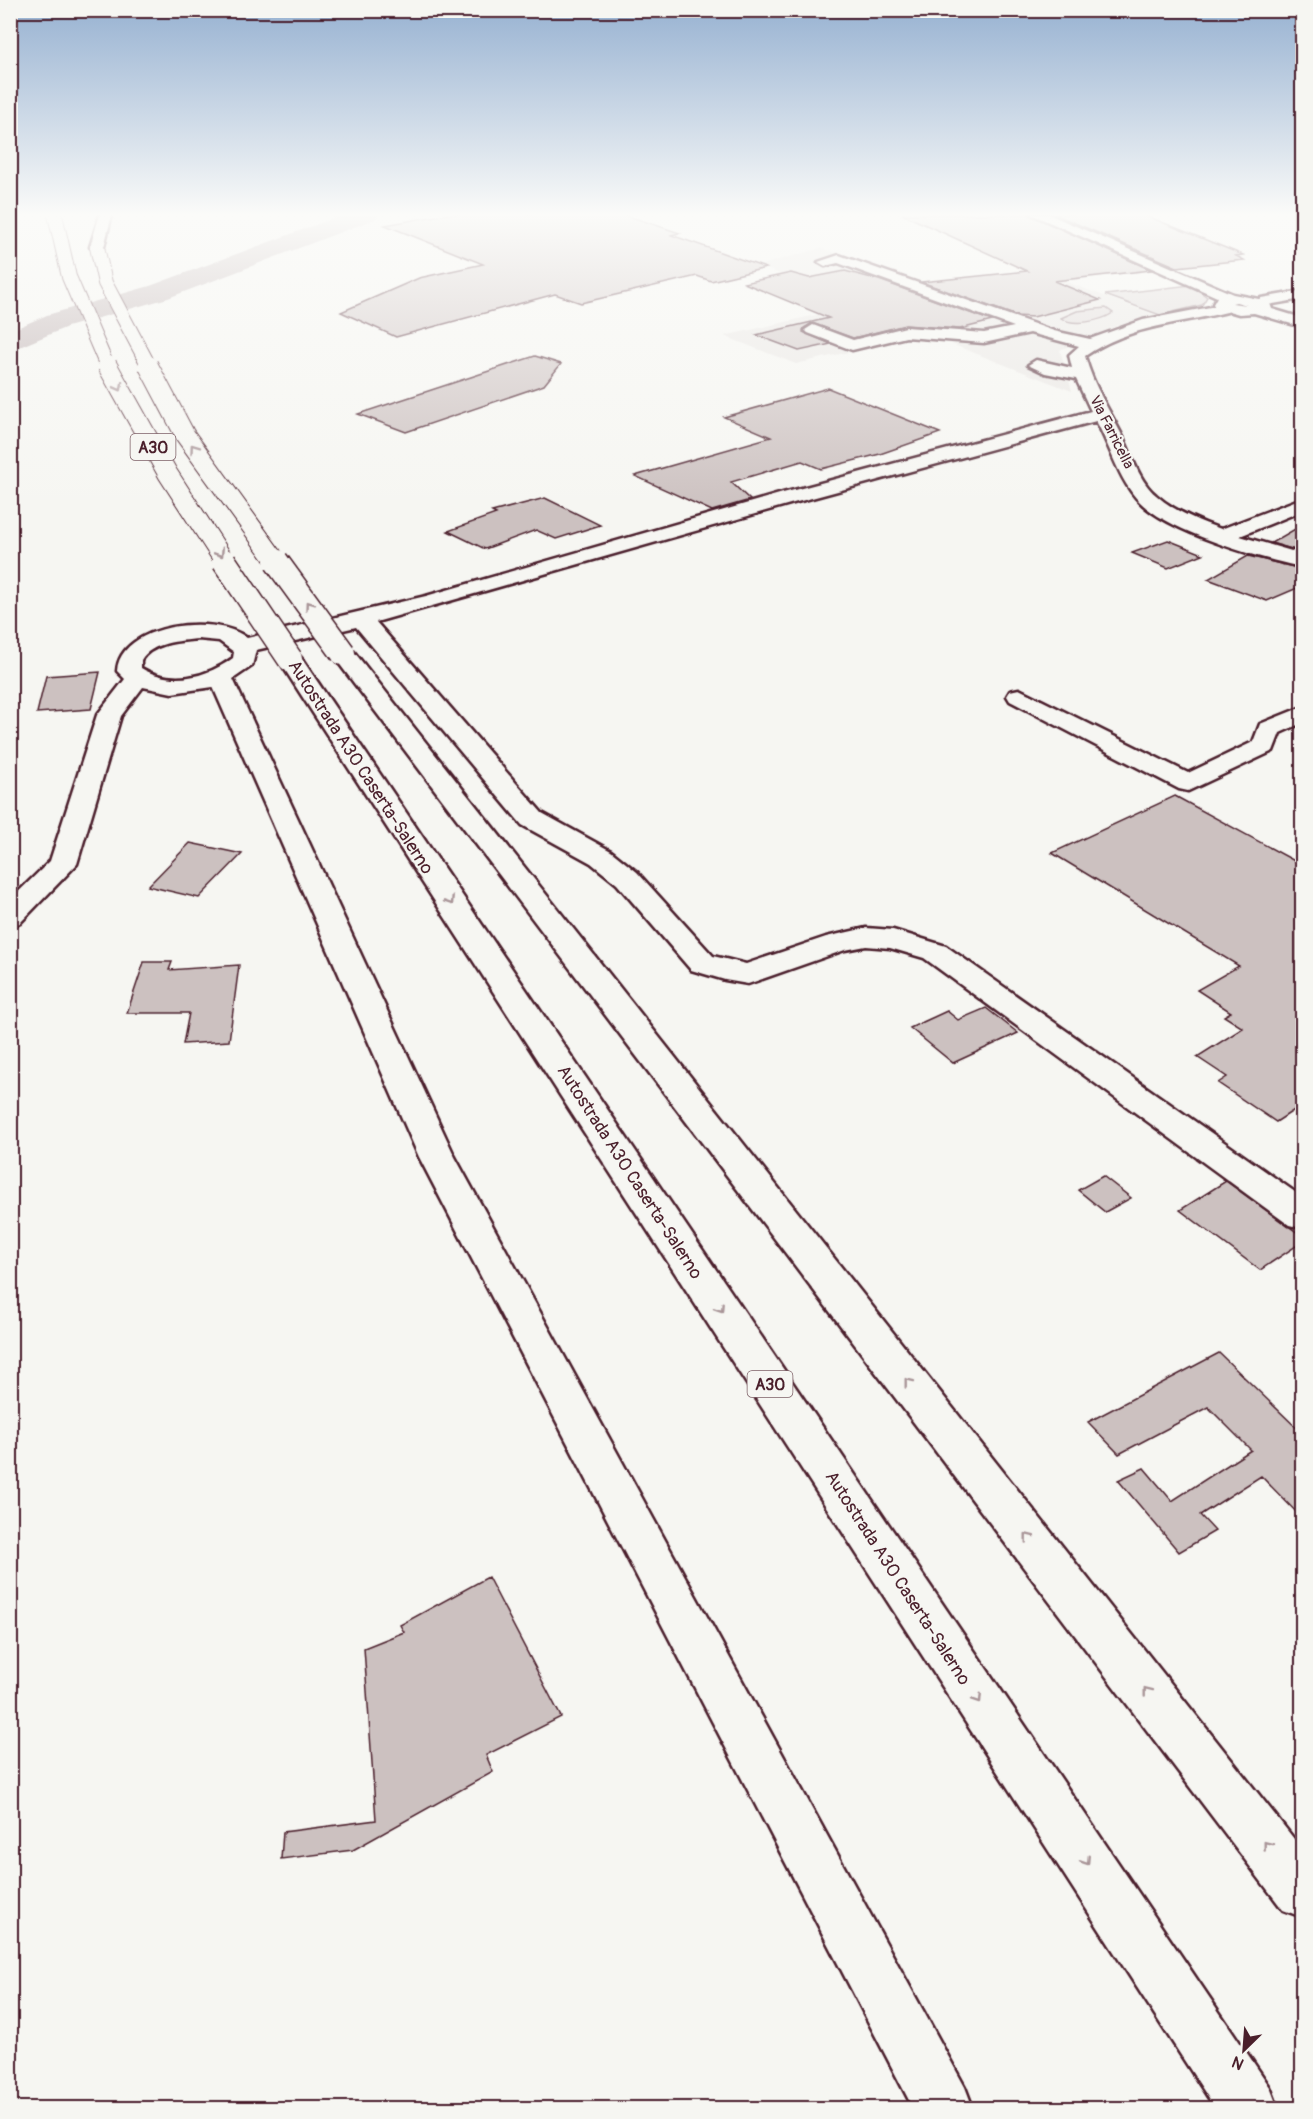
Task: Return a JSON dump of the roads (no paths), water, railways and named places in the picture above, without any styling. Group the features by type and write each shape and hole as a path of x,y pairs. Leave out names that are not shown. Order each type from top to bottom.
{"main road":[{"name":"Autostrada A30 Caserta-Salerno","path":"83,313 99,352 166,470 1249,2109"},
{"name":"A30","path":"121,313 185,435 343,653 1302,1891"},
{"path":"989,313 1084,349"},
{"path":"1048,351 1084,349 1124,330 1190,313"},
{"path":"1276,313 1302,324"},
{"path":"813,330 852,345 906,332 984,338 1031,328"},
{"name":"Via Farricella","path":"1084,349 1084,375 1101,414 1146,497 1168,513 1224,536 1302,561"},
{"path":"1036,364 1051,370 1084,375"},
{"path":"944,2109 437,1157 231,662 231,637 198,632 160,638 133,653 128,662 129,671 138,678 166,685 194,683 231,662 363,621 747,510 1101,414"},
{"path":"1224,536 1302,504"},
{"path":"363,621 532,819 601,856 627,878 702,963 725,971 748,974 837,943 866,937 893,939 935,952 1302,1215"},
{"path":"10,917 63,864 109,715 138,678"},
{"path":"1019,696 1188,783 1264,746 1269,729 1302,714"}],"waterway":[{"path":"10,342 57,321 86,313"}]}
